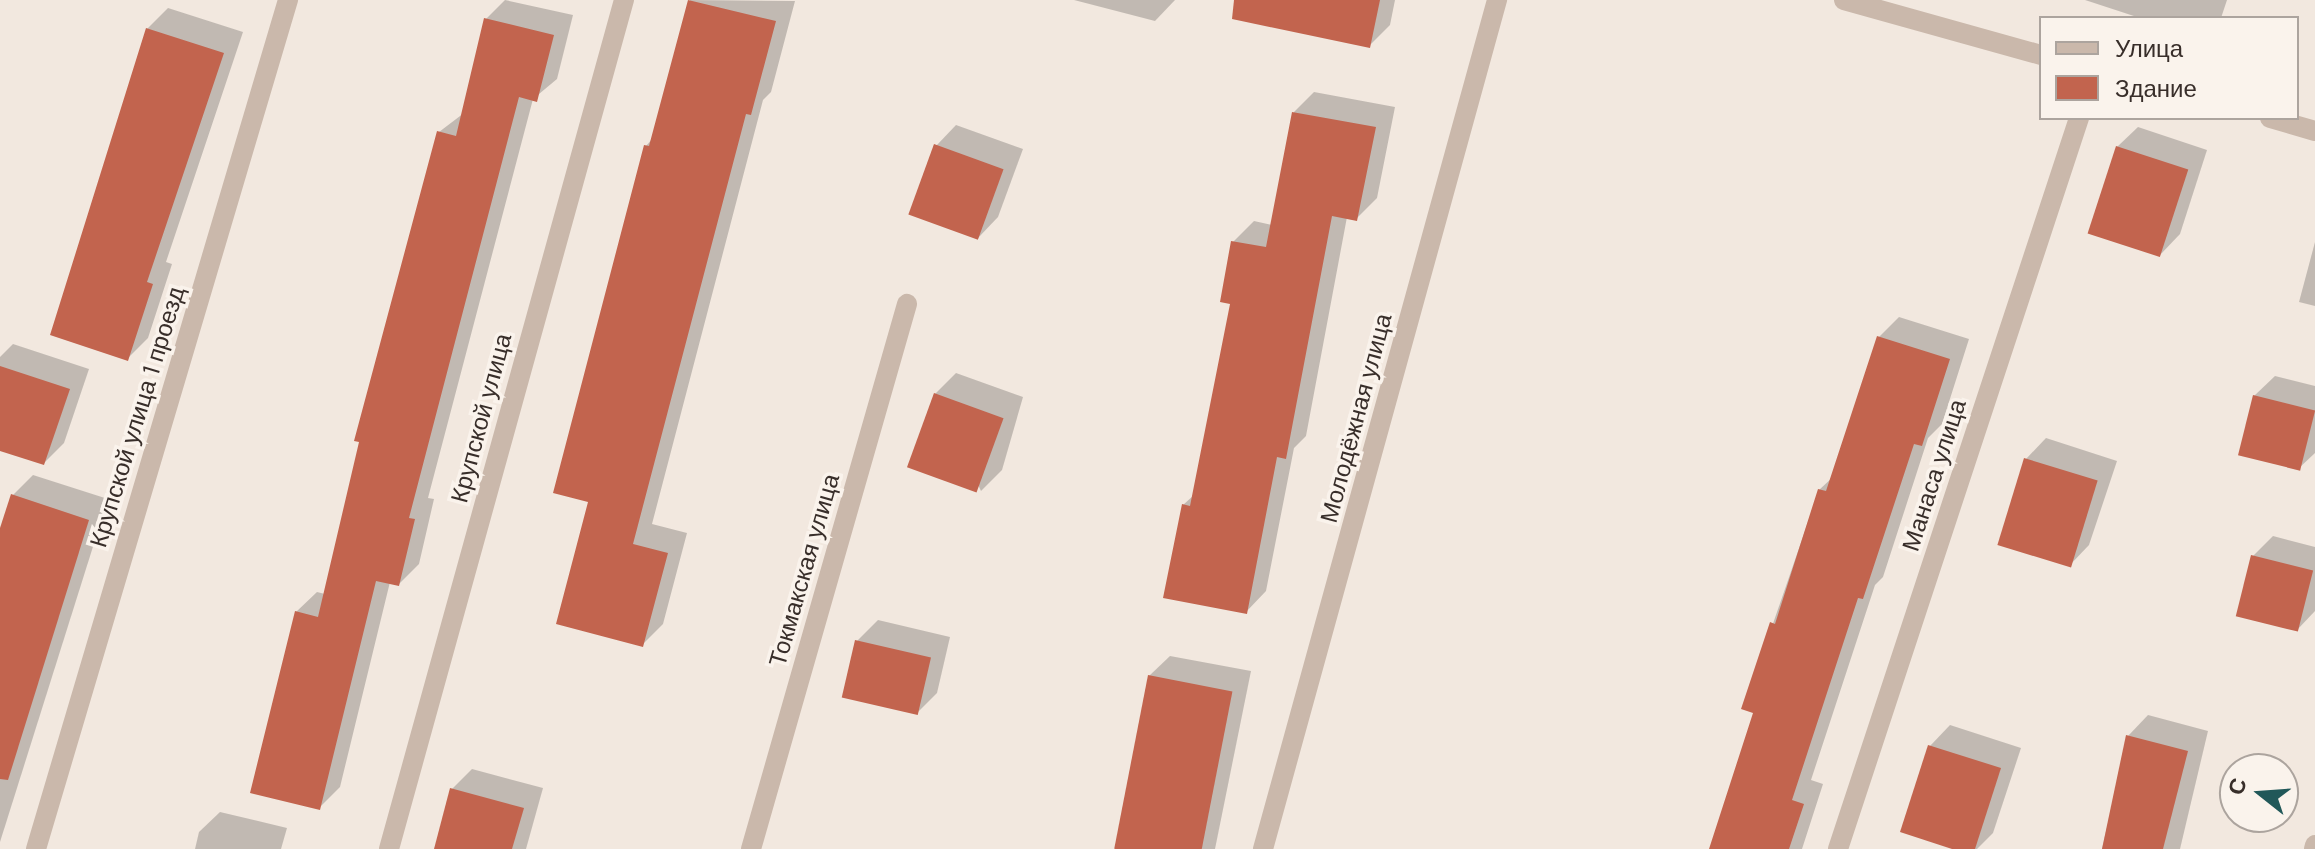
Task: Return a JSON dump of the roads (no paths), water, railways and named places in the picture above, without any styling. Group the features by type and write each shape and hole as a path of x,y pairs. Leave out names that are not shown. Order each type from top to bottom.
{"street":[{"name":"Крупской улица 1 проезд","path":"36,849 288,0"},
{"name":"Крупской улица","path":"389,849 624,0"},
{"name":"Молодёжная улица","path":"1263,849 1497,0"},
{"path":"1844,0 1877,4 2039,54"},
{"name":"Манаса улица","path":"1838,849 2078,120"},
{"path":"2277,120 2315,131"},
{"name":"Токмакская улица","path":"751,849 907,304"}]}
